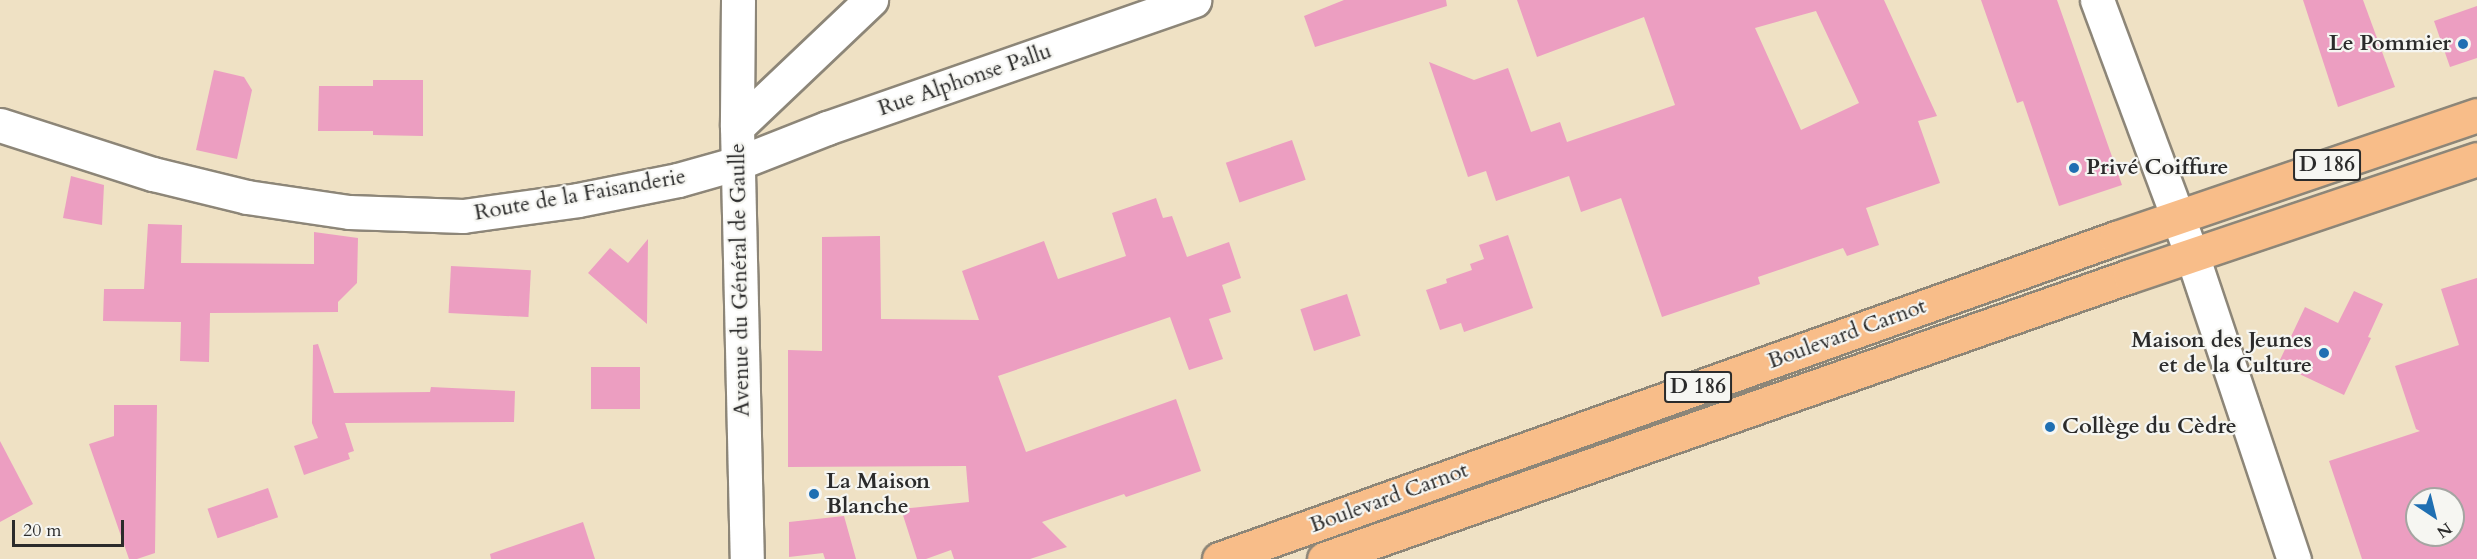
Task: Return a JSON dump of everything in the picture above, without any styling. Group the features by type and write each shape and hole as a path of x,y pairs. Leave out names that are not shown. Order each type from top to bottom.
{"main road":[{"name":"Boulevard Carnot","path":"1218,559 2178,216 2477,115"},
{"name":"Boulevard Carnot","path":"1324,559 2192,255 2477,159"}],"street":[{"name":"Avenue du Général de Gaulle","path":"738,0 737,127 747,559"},
{"path":"737,127 871,0"},
{"name":"Rue Alphonse Pallu","path":"738,163 827,128 1194,0"},
{"path":"2097,0 2192,255 2294,559"},
{"name":"Route de la Faisanderie","path":"0,125 153,174 247,197 349,212 463,216 578,200 678,180 738,163"}],"building":[{"path":"1344,0 1446,0 1447,6 1315,47 1304,16"},
{"path":"1517,0 1884,0 1937,116 1918,121 1940,183 1866,208 1879,245 1847,256 1843,248 1758,277 1760,284 1662,317 1621,198 1581,212 1569,176 1496,201 1486,171 1468,177 1429,62 1474,80 1508,68 1531,132 1560,122 1567,142 1675,105 1644,17 1537,57","holes":["1816,11 1859,103 1801,130 1755,28"]},
{"path":"1981,0 2057,0 2122,185 2059,206 2023,101 2017,103"},
{"path":"2303,0 2363,0 2395,87 2338,107"},
{"path":"2477,6 2477,58 2450,67 2434,21"},
{"path":"214,70 244,77 252,90 237,159 196,150"},
{"path":"373,80 423,80 423,136 373,135 373,131 318,131 319,86 373,86"},
{"path":"1292,140 1306,180 1239,203 1226,163"},
{"path":"71,176 104,185 102,225 63,218"},
{"path":"1156,198 1163,218 1172,216 1187,257 1229,242 1241,278 1222,285 1231,312 1209,319 1223,359 1189,370 1170,317 998,376 1026,452 1176,399 1201,471 1126,497 1124,494 1042,522 1067,547 1030,559 954,559 951,550 926,559 917,559 901,509 969,502 966,466 788,467 788,350 822,351 822,237 880,236 881,319 979,320 962,271 1044,241 1058,279 1126,256 1112,213"},
{"path":"148,224 182,225 181,263 314,264 314,232 358,238 357,283 338,302 338,312 210,313 209,362 180,361 181,322 103,321 104,289 144,289"},
{"path":"1508,235 1533,308 1464,332 1461,323 1440,330 1426,290 1447,283 1446,279 1472,270 1470,264 1484,259 1479,245"},
{"path":"648,239 647,324 588,273 610,248 628,263"},
{"path":"451,266 531,270 528,317 449,313"},
{"path":"2477,278 2477,559 2362,559 2329,461 2420,431 2416,429 2395,366 2459,345 2441,289"},
{"name":"Maison des Jeunes et de la Culture","path":"2354,291 2383,304 2368,337 2371,338 2344,395 2278,364 2305,307 2338,323"},
{"path":"1347,294 1361,336 1314,351 1300,309"},
{"path":"318,344 334,393 430,392 431,387 515,391 514,422 345,423 354,451 348,453 350,459 304,475 294,446 318,438 312,423 313,345"},
{"path":"591,367 640,367 640,409 591,409"},
{"path":"114,405 157,405 155,553 137,559 129,559 89,444 114,436"},
{"path":"0,441 33,504 0,522"},
{"path":"268,488 278,517 218,538 207,509"},
{"path":"844,516 856,559 825,559 823,553 789,557 789,522"},
{"path":"583,522 595,559 491,559 490,554"}],"place":[{"name":"Le Pommier","path":"2463,44"},
{"name":"Privé Coiffure","path":"2074,168"},
{"name":"Maison des Jeunes et de la Culture","path":"2324,353"},
{"name":"Collège du Cèdre","path":"2050,427"},
{"name":"La Maison Blanche","path":"814,494"}]}
